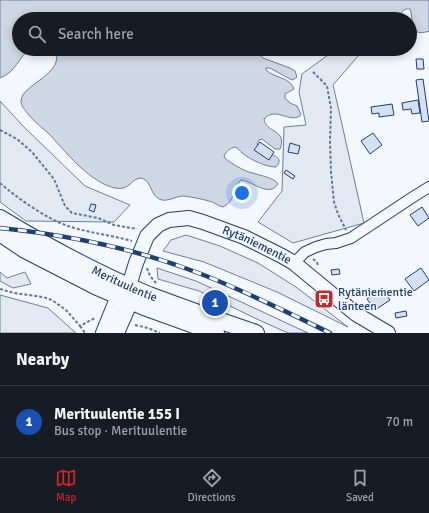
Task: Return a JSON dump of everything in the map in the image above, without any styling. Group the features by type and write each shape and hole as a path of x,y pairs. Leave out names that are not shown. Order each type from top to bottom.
{"main road":[{"name":"Merituulentie","path":"0,218 37,241 106,275 126,294 216,333"},
{"name":"Merituulentie","path":"0,233 25,250 97,287 126,294 159,298 256,333"}],"street":[{"name":"Rytäniementie","path":"126,294 147,236 158,225 169,220 189,218 203,222 244,237 294,263 306,252 316,247 351,238 429,187"},
{"path":"294,263 356,314 388,333"},
{"path":"103,333 126,294"},
{"path":"117,333 126,294"}],"path":[{"path":"313,72 327,86 331,108 330,142 334,202 338,214 351,238"},
{"path":"0,130 17,139 32,152 54,179 65,206 72,213 98,218 114,225 152,232"},
{"path":"0,183 30,206 59,223 137,243"},
{"path":"147,263 147,269 150,276 159,284"},
{"path":"0,289 52,300 66,310 85,333"},
{"path":"80,326 99,316"},
{"path":"130,323 160,333"}],"shaded area":[{"path":"0,0 429,0 429,31 421,33 417,32 417,12 411,12 410,9 405,9 402,12 12,12 12,56 23,56 10,72 0,78"},
{"path":"57,56 261,56 290,68 295,71 297,77 293,80 270,68 266,68 269,73 289,82 292,85 294,89 285,94 285,98 290,103 297,106 301,114 296,118 291,118 273,114 268,115 264,119 268,127 279,134 282,143 280,149 275,149 262,139 259,140 257,144 268,153 279,159 276,167 254,161 235,147 228,150 224,157 241,169 270,178 278,184 274,188 265,189 241,180 238,183 230,201 223,207 211,202 184,196 168,200 159,199 154,194 148,182 142,178 135,180 124,188 115,188 105,185 91,176 74,161 50,135 30,117 22,105 21,101 23,95 49,72 54,66"},
{"path":"327,56 358,56 333,85 364,223 293,243 258,222 282,191 284,127 306,125 299,92 302,74"},
{"path":"0,101 23,126 85,186 130,205 114,222 26,221 0,202"},
{"path":"186,235 220,246 258,263 296,287 348,327 277,292 204,262 163,251 171,240"},
{"path":"157,268 196,281 308,333 288,333 199,291 158,279"},
{"path":"0,272 7,278 25,272 31,284 13,288 0,281"},
{"path":"0,295 48,308 76,333 0,333"}],"building":[{"path":"416,59 423,59 424,69 417,69"},
{"path":"423,79 429,121 422,122 416,80"},
{"path":"418,100 420,113 412,114 411,109 403,110 402,103"},
{"path":"392,104 394,115 379,117 379,113 372,114 371,107"},
{"path":"373,133 382,145 370,154 361,141"},
{"path":"260,142 274,152 269,160 254,150"},
{"path":"290,143 300,146 298,154 288,152"},
{"path":"286,170 295,176 293,179 284,173"},
{"path":"91,204 96,205 94,212 89,210"},
{"path":"422,207 429,218 418,226 410,215"},
{"path":"421,268 429,280 414,291 405,279"},
{"path":"339,269 340,274 332,275 331,270"},
{"path":"382,288 390,300 375,310 367,299"},
{"path":"406,311 407,316 396,318 395,313"}],"railway":[{"path":"0,228 77,239 152,257 234,287 330,333"}],"place":[{"name":"Rytäniementie länteen","path":"324,299"},
{"name":"Merituulentie 155 I","path":"215,303"}]}
